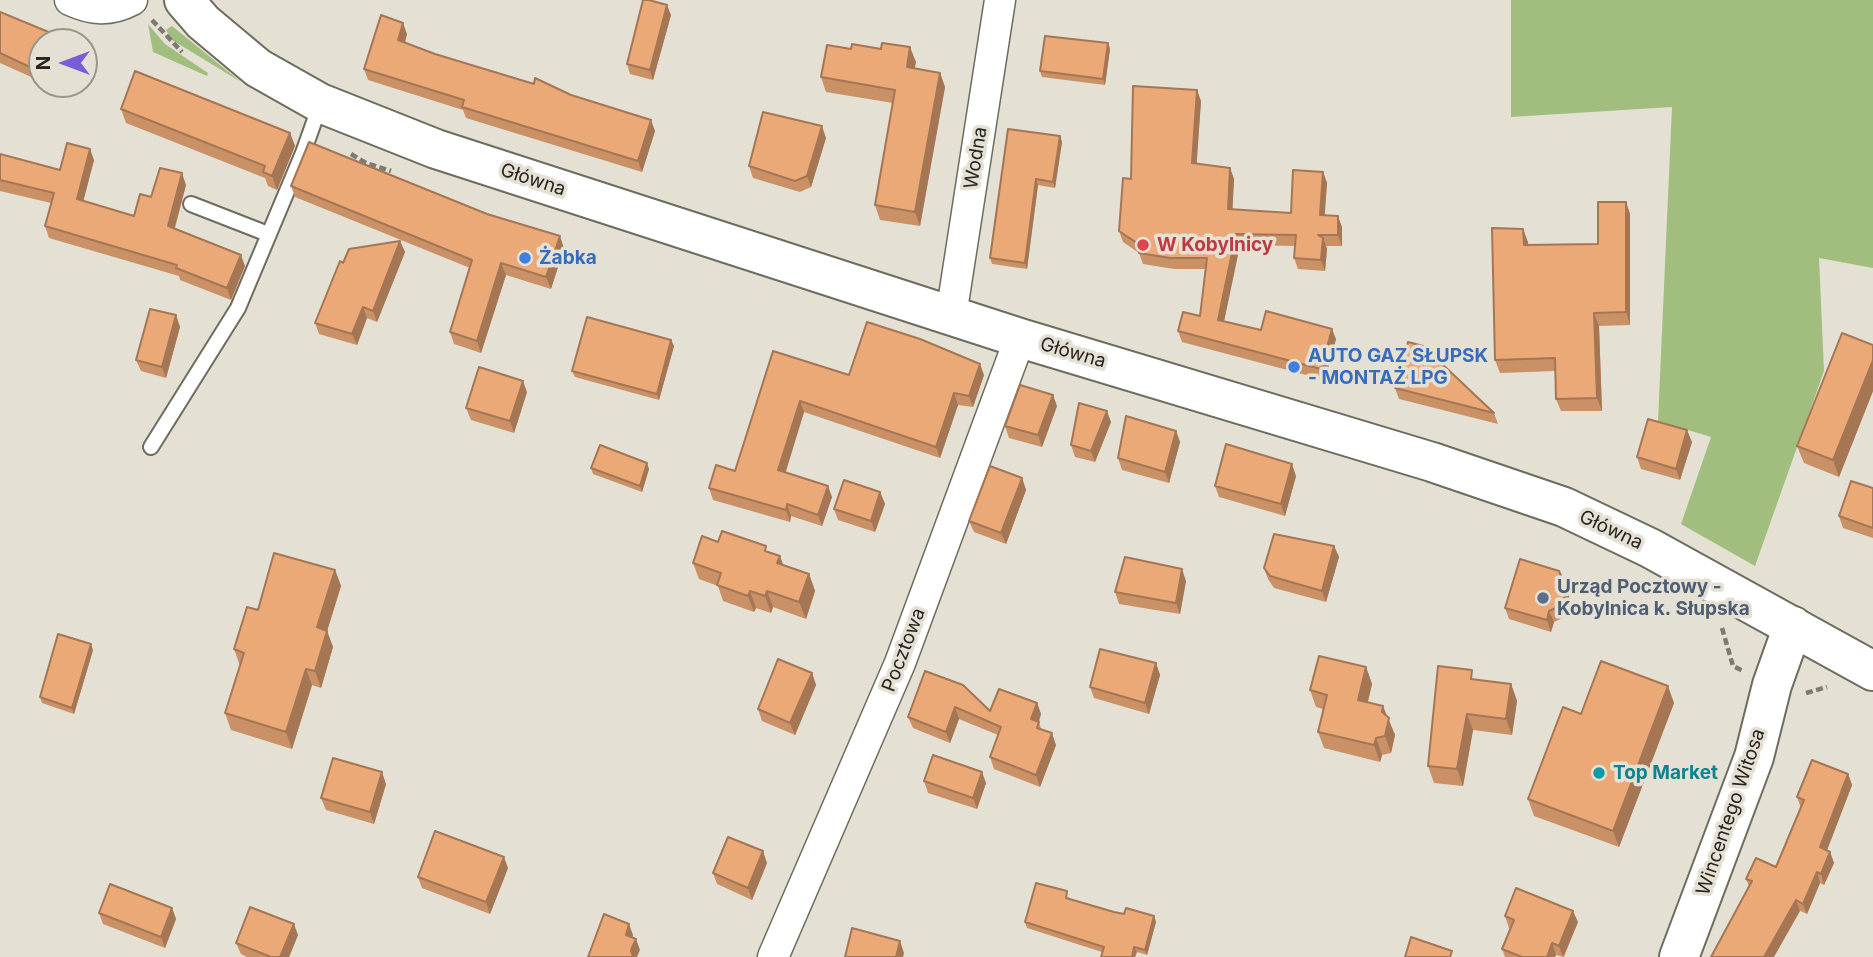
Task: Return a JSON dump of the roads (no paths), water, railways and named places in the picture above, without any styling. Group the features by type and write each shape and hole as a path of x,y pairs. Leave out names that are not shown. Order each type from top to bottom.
{"main road":[{"name":"Główna","path":"184,0 203,22 258,68 320,103 436,149 1020,338 1432,462 1564,508 1650,548 1873,671"},
{"name":"Wincentego Witosa","path":"1679,957 1754,757 1772,685 1793,626"}],"street":[{"path":"69,0 104,9 132,0"},
{"name":"Wodna","path":"951,316 1000,0"},
{"name":"Pocztowa","path":"773,957 900,663 1020,338"}],"lane":[{"path":"151,447 238,308 320,103"},
{"path":"191,204 268,234"}],"place":[{"name":"W Kobylnicy","path":"1143,245"},
{"name":"Żabka","path":"525,258"},
{"name":"AUTO GAZ SŁUPSK - MONTAŻ LPG","path":"1294,367"},
{"name":"Urząd Pocztowy - Kobylnica k. Słupska","path":"1543,598"},
{"name":"Top Market","path":"1599,773"}]}
